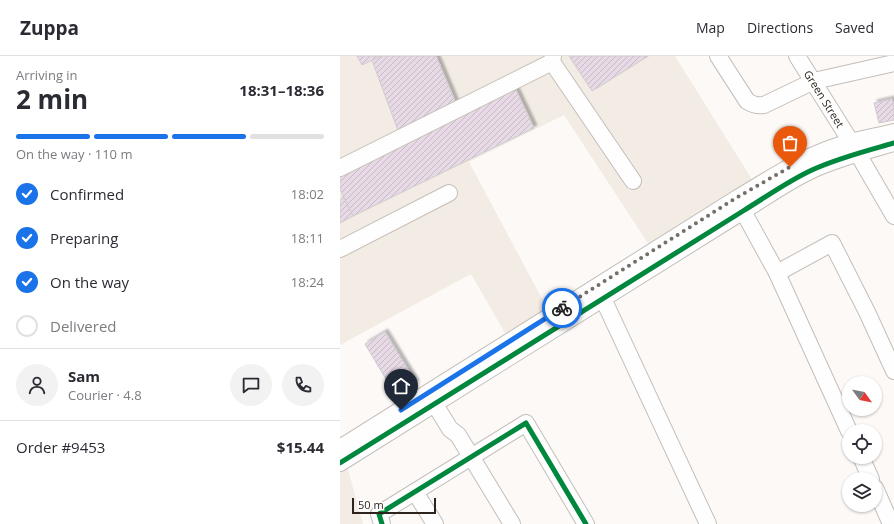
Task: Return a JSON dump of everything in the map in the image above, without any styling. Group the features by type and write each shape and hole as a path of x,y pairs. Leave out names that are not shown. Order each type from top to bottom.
{"street":[{"path":"718,56 747,101 759,106 814,81 894,63"},
{"name":"Green Street","path":"797,56 814,81 894,215"},
{"path":"340,168 553,59 633,182"},
{"path":"340,463 434,397 740,205 810,171 840,159 854,148 894,132"},
{"path":"854,148 894,143"},
{"path":"340,249 449,193"},
{"path":"740,205 777,273 846,424"},
{"path":"777,273 832,243 867,312 894,371"},
{"path":"601,292 708,524"},
{"path":"434,397 457,425 458,435 512,524"},
{"path":"340,448 434,397"},
{"path":"382,524 379,514 526,423 586,524"},
{"path":"414,492 435,524"},
{"path":"882,504 891,524"}],"shaded area":[{"path":"340,56 675,56 753,181 649,245 564,115 469,162 548,310 506,335 471,274 340,345"},
{"path":"347,466 363,524 340,524 340,470"}],"building":[{"path":"357,56 381,56 362,65"},
{"path":"381,56 436,56 458,108 400,136 372,60"},
{"path":"569,56 648,56 592,91"},
{"path":"515,88 534,128 353,216 340,189 340,173"},
{"path":"892,99 894,107 894,120 879,123 874,103"},
{"path":"344,198 353,216 340,223 340,200"},
{"path":"385,332 416,383 396,396 365,344"}],"cycle path":[{"path":"340,463 794,179 832,162 894,143"},
{"path":"382,524 379,514 526,423 586,524"}],"way so far":[{"path":"562,308 736,198 790,167"}],"route":[{"path":"401,410 562,308"}]}
